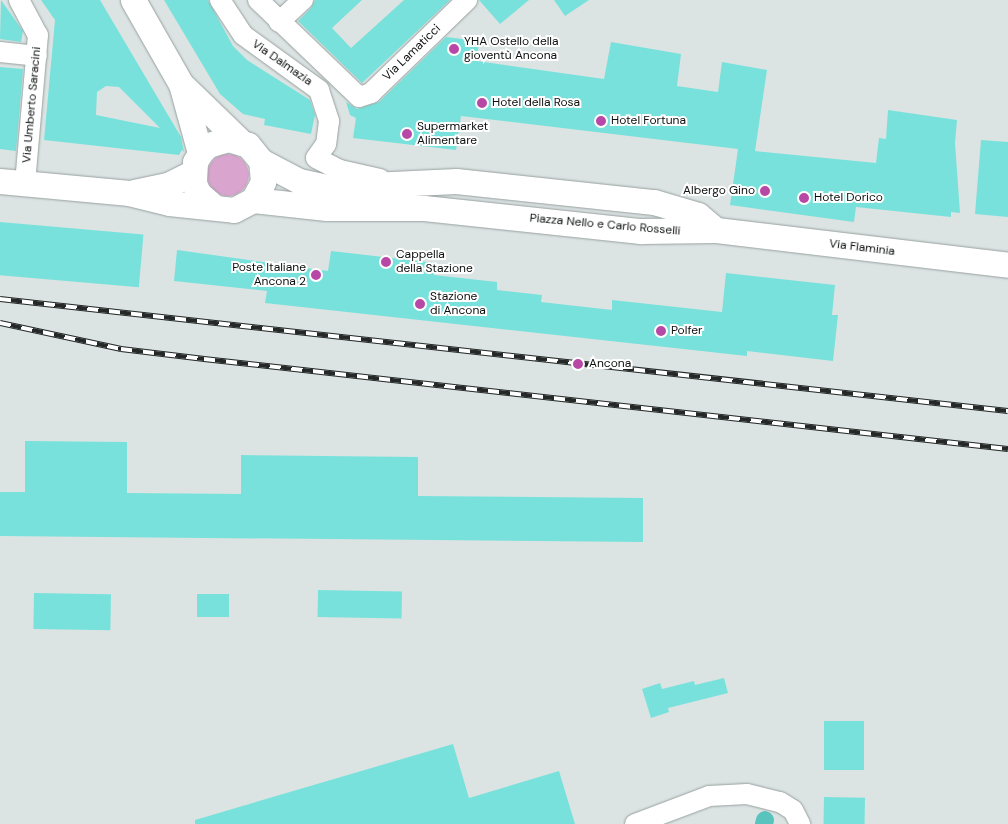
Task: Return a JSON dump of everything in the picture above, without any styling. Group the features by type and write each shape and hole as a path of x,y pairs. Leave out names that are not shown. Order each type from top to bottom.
{"main road":[{"path":"0,181 129,194 169,204 234,210 253,200 263,182 261,161 256,152 241,142 180,84 133,0"},
{"path":"180,84 196,163 198,193 214,207"},
{"path":"129,194 168,185 196,163 217,141 241,142"},
{"name":"Piazza Nello e Carlo Rosselli","path":"261,161 312,184 403,184 456,181 668,204 703,218 716,230"},
{"name":"Piazza Nello e Carlo Rosselli","path":"253,200 326,208 435,209 641,230 716,230"},
{"name":"Via Flaminia","path":"716,230 1008,265"}],"street":[{"name":"Via Umberto Saracini","path":"19,0 38,35 25,184"},
{"name":"Via Dalmazia","path":"220,0 244,35 319,90 329,121 326,144 316,158 340,170 403,184"},
{"name":"Via Dalmazia","path":"258,0 354,95"},
{"path":"279,22 303,0"},
{"name":"Via Lamaticci","path":"354,95 359,97 371,93 467,0"},
{"path":"0,52 37,56"},
{"path":"635,824 710,796 747,794 780,802 793,810 800,824"}],"shaded area":[{"path":"228,154 243,160 249,175 243,190 228,196 213,190 207,175 213,160"}],"building":[{"path":"1,0 23,31 21,42 0,39"},
{"path":"41,0 100,0 181,137 184,152 182,150 179,155 44,140 55,20","holes":["106,86 119,87 160,128 96,115 97,92"]},
{"path":"164,0 208,0 233,46 247,60 310,100 315,115 311,134 264,125 265,119 243,114 220,94"},
{"path":"315,0 362,0 332,28 351,48 404,0 450,0 362,83 298,21 311,8"},
{"path":"479,0 529,0 500,24"},
{"path":"554,0 589,0 565,16"},
{"path":"446,37 479,41 477,61 604,79 611,42 681,54 677,86 718,92 722,62 767,70 755,151 876,163 879,138 886,139 888,110 957,120 955,143 960,213 951,212 951,217 856,207 854,222 730,205 738,149 461,116 456,150 353,138 356,118 350,115 346,102 357,109 379,102"},
{"path":"0,67 23,69 16,151 0,149"},
{"path":"981,140 1008,142 1008,217 975,214"},
{"path":"0,222 143,235 139,287 0,275"},
{"name":"Stazione di Ancona","path":"177,250 328,271 331,251 436,263 434,275 497,282 497,290 542,295 541,302 612,310 612,300 722,312 726,273 835,285 832,315 838,315 833,361 747,351 747,356 265,303 267,291 174,281"},
{"path":"25,441 127,442 127,493 241,494 241,455 418,457 418,496 643,498 643,542 0,536 0,492 25,492"},
{"path":"318,590 402,591 402,618 318,617"},
{"path":"34,593 111,594 110,630 33,629"},
{"path":"197,594 229,594 229,617 197,617"},
{"path":"724,678 728,693 668,708 669,712 651,718 642,689 660,683 662,689 694,681 695,685"},
{"path":"824,721 864,721 864,770 824,770"},
{"path":"453,744 469,798 559,771 575,824 195,824 195,820"},
{"path":"824,797 865,798 865,824 824,824"}],"waterway":[{"path":"764,824 765,820"}],"railway":[{"path":"0,299 1008,411"},
{"path":"0,323 121,349 1008,449"}],"place":[{"name":"YHA Ostello della gioventù Ancona","path":"454,49"},
{"name":"Hotel della Rosa","path":"482,103"},
{"name":"Hotel Fortuna","path":"601,121"},
{"name":"Supermarket Alimentare","path":"407,134"},
{"name":"Albergo Gino","path":"765,191"},
{"name":"Hotel Dorico","path":"804,198"},
{"name":"Cappella della Stazione","path":"386,262"},
{"name":"Poste Italiane Ancona 2","path":"316,275"},
{"name":"Stazione di Ancona","path":"420,304"},
{"name":"Polfer","path":"661,331"},
{"name":"Ancona","path":"578,364"}]}
